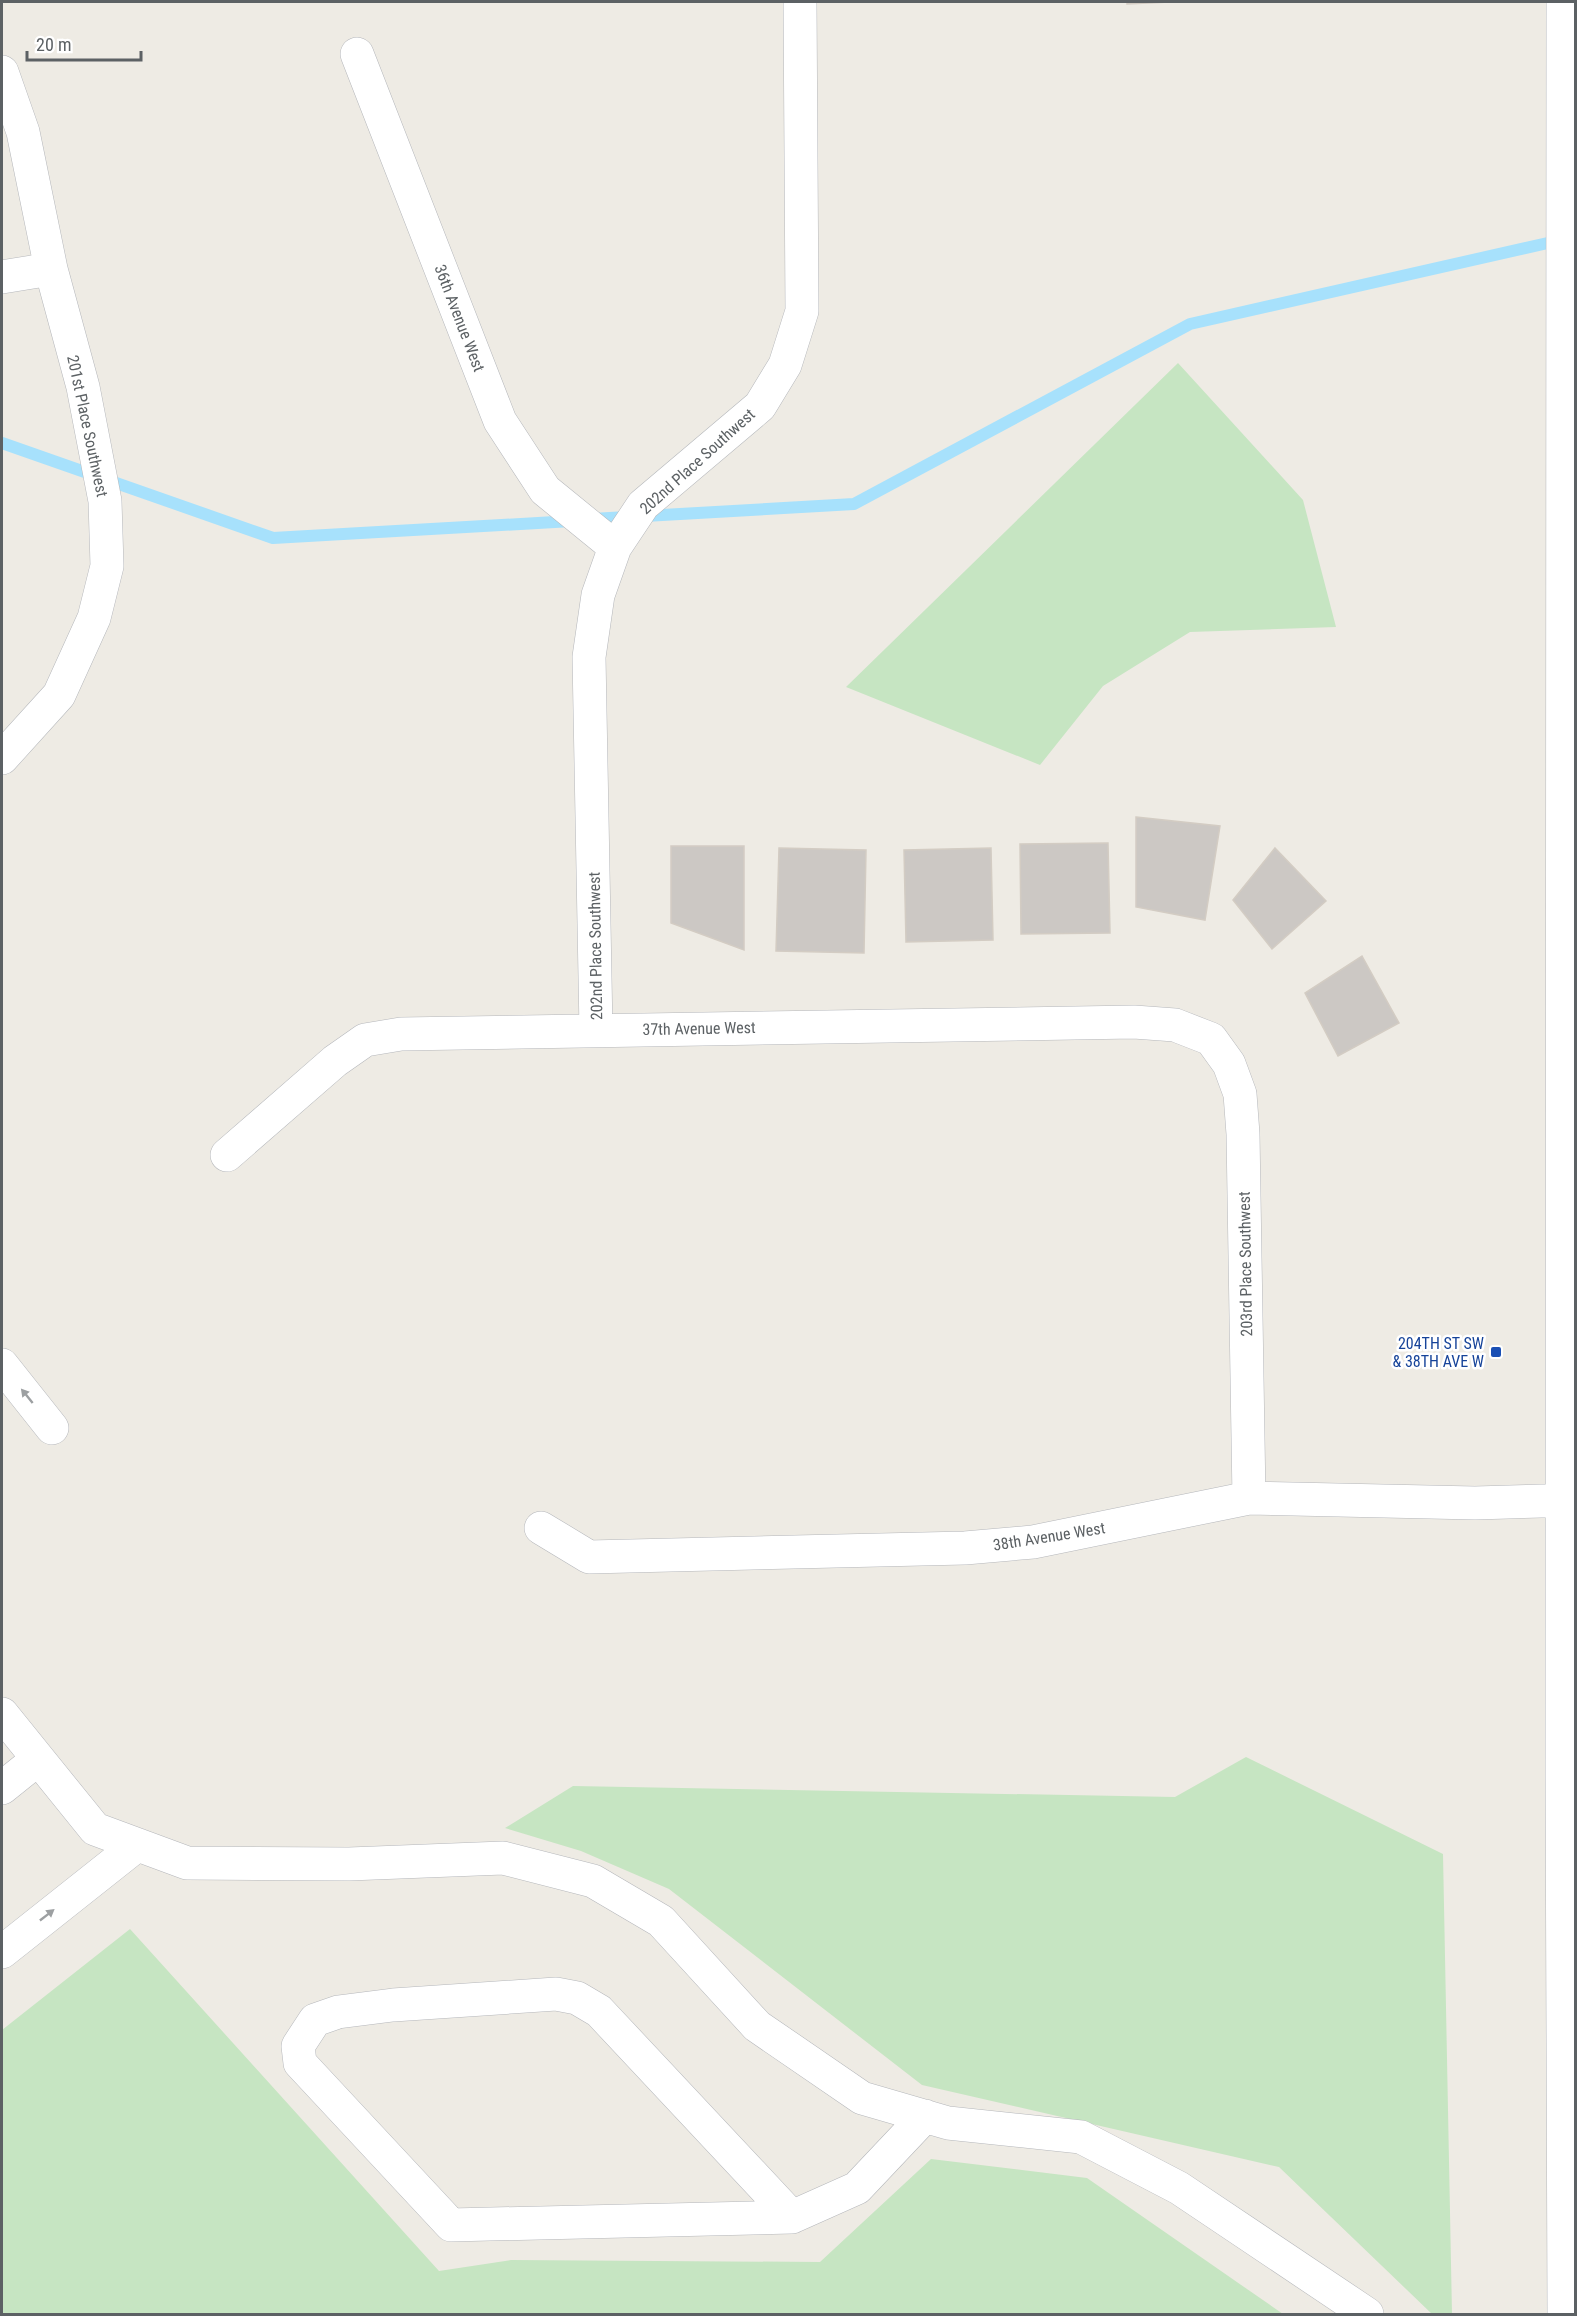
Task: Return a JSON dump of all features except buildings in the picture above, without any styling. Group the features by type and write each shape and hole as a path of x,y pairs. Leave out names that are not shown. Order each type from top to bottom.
{"street":[{"name":"202nd Place Southwest","path":"596,1030 589,657 598,595 615,547 643,506 759,406 785,365 802,311 800,2"},
{"path":"1564,2314 1570,2261 1569,102 1567,22"},
{"name":"36th Avenue West","path":"357,54 500,422 545,490 615,547"},
{"name":"201st Place Southwest","path":"2,72 23,132 51,269 83,387 105,501 107,566 94,618 59,695 2,758"},
{"path":"2,277 51,269"},
{"name":"37th Avenue West","path":"227,1155 335,1061 365,1040 401,1034 1134,1022 1175,1025 1211,1039"},
{"name":"203rd Place Southwest","path":"1211,1039 1230,1064 1240,1094 1243,1134 1249,1498"},
{"path":"2,1365 52,1428"},
{"name":"38th Avenue West","path":"541,1528 589,1557 964,1548 1033,1542 1249,1498 1475,1503 1569,1500"},
{"path":"2,1714 95,1829 187,1863 349,1864 503,1858 593,1881 661,1921 757,2026 862,2098 948,2123 1081,2137 1179,2187 1367,2314"},
{"path":"2,1788 38,1759"},
{"path":"2,1952 137,1845"},
{"path":"792,2217 599,2011 577,1998 556,1994 393,2005 338,2012 315,2020 298,2046 300,2063 451,2225 792,2217 857,2188 925,2116"}],"green space":[{"path":"1178,363 1303,500 1336,627 1190,632 1103,686 1040,765 846,687"},
{"path":"1246,1757 1443,1854 1452,2314 1432,2314 1279,2167 922,2085 669,1889 581,1851 505,1828 573,1786 1175,1797"},
{"path":"130,1929 439,2271 511,2260 820,2262 931,2159 1087,2178 1283,2314 2,2314 2,2030"}],"waterway":[{"path":"592,519 854,504 1190,324 1561,240"},
{"path":"2,443 273,538 572,521"}],"place":[{"name":"204TH ST SW & 38TH AVE W","path":"1496,1352"}]}
